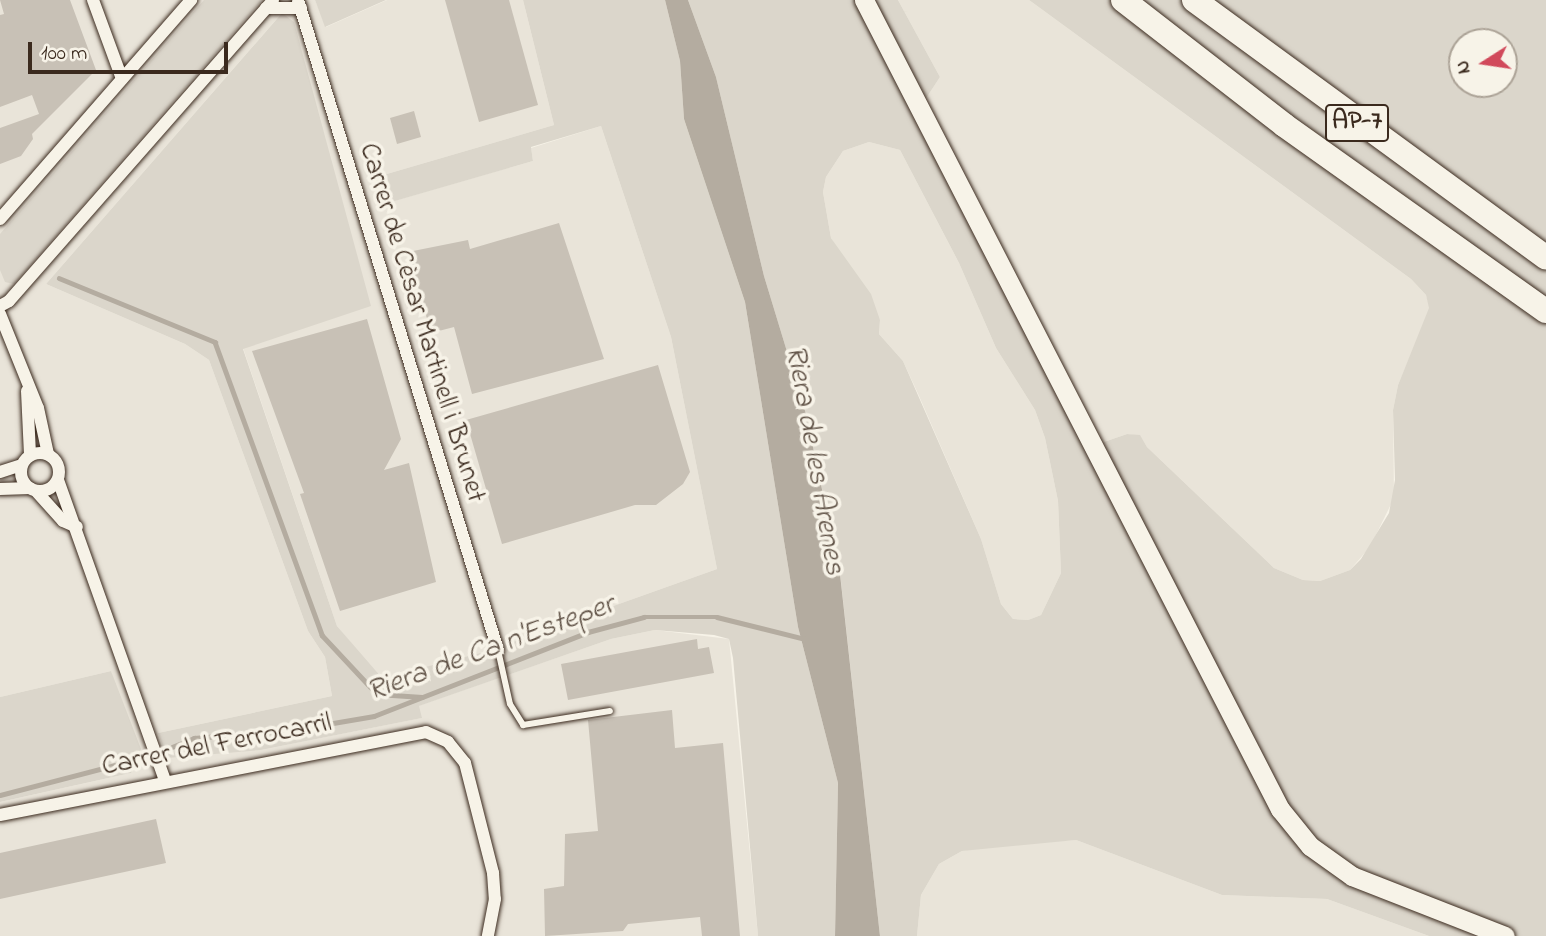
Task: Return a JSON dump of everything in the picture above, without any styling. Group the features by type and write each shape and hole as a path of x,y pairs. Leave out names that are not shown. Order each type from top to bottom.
{"highway":[{"name":"AP-7","path":"1123,0 1284,125 1546,312"},
{"name":"AP-7","path":"1194,0 1546,258"}],"main road":[{"path":"864,0 1280,809 1310,846 1352,876 1505,936"}],"street":[{"path":"93,0 122,79"},
{"path":"0,219 191,0"},
{"path":"0,306 9,302 269,4"},
{"name":"Carrer de Cèsar Martinell i Brunet","path":"269,4 299,4 498,650"},
{"path":"0,314 26,384 38,408 48,454 59,468 58,480 77,527 165,780"},
{"path":"26,384 26,460 22,478 63,521 77,527"},
{"path":"0,472 26,460 48,454"},
{"path":"0,489 49,490 58,480"},
{"name":"Carrer del Ferrocarril","path":"0,815 413,732 436,736 457,751 465,763 479,816 495,899 488,936"}],"lane":[{"path":"498,650 515,716 523,725 610,711"}],"shaded area":[{"path":"0,0 315,0 326,27 387,0 523,0 554,125 373,178 380,205 533,161 531,148 601,126 671,337 717,569 484,652 381,679 337,626 243,348 282,13 46,284 185,344 209,360 308,631 325,657 332,696 158,733 261,750 421,718 418,706 611,639 655,630 729,639 758,936 0,936 0,802 131,773 111,671 0,697"},
{"path":"204,0 262,0 14,284 5,282 0,270 0,234"},
{"path":"315,0 386,0 325,27"},
{"path":"523,0 665,0 680,61 684,119 745,302 798,627 838,783 835,936 758,936 733,658 729,639 714,635 655,630 611,639 419,706 422,718 261,750 167,758 158,733 332,696 325,657 308,631 209,360 185,344 46,284 282,13 294,22 371,306 243,349 337,626 382,678 484,652 717,569 671,337 601,126 531,147 533,161 381,205 373,178 554,125"},
{"path":"688,0 898,0 940,77 925,100 1098,444 1127,434 1140,435 1147,447 1274,568 1303,580 1320,581 1350,570 1361,559 1389,513 1395,480 1393,410 1398,385 1429,308 1426,295 1411,279 1029,0 1546,0 1546,936 1429,936 1327,899 1222,895 1076,840 962,851 939,864 921,895 917,936 880,936 840,573 806,414 764,276 716,77","holes":["869,142 900,150 959,263 996,348 1035,410 1045,438 1058,501 1061,573 1041,615 1028,620 1013,619 1001,604 981,539 903,361 879,334 880,320 871,294 831,238 823,192 826,177 843,151"]},
{"path":"898,0 1029,0 1411,279 1426,295 1430,308 1398,385 1393,410 1394,498 1370,547 1350,570 1320,581 1303,580 1274,568 1147,447 1140,436 1127,434 1098,444 925,100 940,77"},
{"path":"869,142 900,150 959,263 996,348 1035,410 1045,438 1058,501 1061,573 1041,615 1028,620 1013,619 1001,604 981,539 903,361 879,334 880,320 831,238 823,192 826,177 843,151"},
{"path":"111,671 141,749 131,773 0,802 0,697"},
{"path":"1076,840 1222,895 1327,899 1429,936 917,936 921,895 939,864 962,851 990,845"}],"water":[{"name":"Riera de les Arenes","path":"665,0 688,0 716,77 764,276 806,414 840,574 880,936 835,936 838,783 798,627 745,302 684,119 680,61"}],"building":[{"path":"0,0 70,0 96,70 32,134 33,139 21,156 0,164 0,128 39,114 32,95 0,107 0,15 4,14"},
{"path":"445,0 509,0 538,105 479,122"},
{"path":"414,111 421,137 397,144 390,118"},
{"path":"559,223 604,359 472,394 454,327 431,333 408,252 468,240 470,249"},
{"path":"367,319 401,439 384,470 409,463 436,582 340,611 300,494 304,493 252,351"},
{"path":"658,365 690,472 683,484 656,505 635,505 502,544 466,420"},
{"path":"697,639 698,649 709,647 714,673 568,700 561,664"},
{"path":"672,710 675,748 723,743 740,936 702,936 700,917 628,924 623,931 545,936 544,889 564,886 565,834 598,831 588,720"},
{"path":"156,819 166,863 0,899 0,853"}],"waterway":[{"path":"59,278 215,342 322,635 377,694 422,697"},
{"name":"Riera de Ca n'Esteper","path":"172,747 194,738 292,730 374,716 588,632 644,617 717,617 805,639"},
{"name":"Riera de Ca n'Esteper","path":"0,795 134,760"}]}
